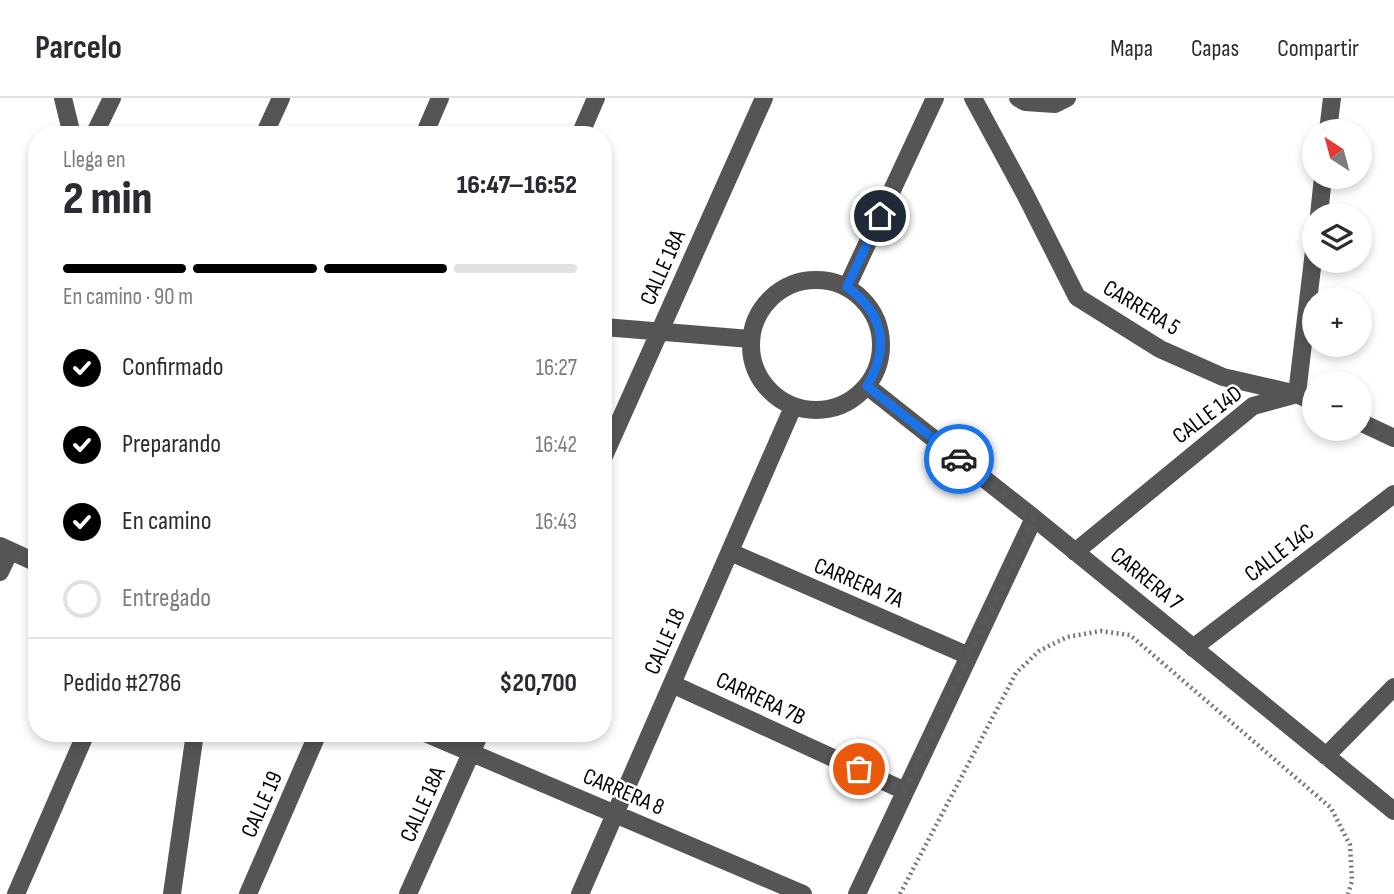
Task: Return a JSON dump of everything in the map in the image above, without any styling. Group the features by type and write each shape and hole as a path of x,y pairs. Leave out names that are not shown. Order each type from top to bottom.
{"street":[{"path":"63,98 70,126"},
{"path":"98,126 112,98"},
{"path":"268,126 281,98"},
{"path":"428,126 440,98"},
{"path":"584,126 596,98"},
{"name":"CALLE 18A","path":"612,438 764,98"},
{"path":"847,287 935,98"},
{"name":"CARRERA 5","path":"973,98 1077,297 1160,349 1223,377 1302,396"},
{"path":"1018,98 1025,102 1055,104 1067,98"},
{"path":"1329,119 1332,98"},
{"path":"1297,394 1311,273"},
{"path":"800,281 832,281 847,287 861,297 878,324 880,356 867,386 846,403 833,408 807,410 780,401 760,380 751,354 750,339 761,309 772,296 800,281"},
{"path":"612,328 750,339"},
{"name":"CARRERA 7","path":"867,386 1394,811"},
{"name":"CALLE 14D","path":"1075,552 1253,406 1297,394"},
{"name":"CALLE 18","path":"580,894 793,407"},
{"path":"1372,428 1394,438"},
{"name":"CALLE 14C","path":"1193,648 1394,494"},
{"path":"857,894 1034,519"},
{"path":"0,572 5,549 28,559"},
{"name":"CARRERA 7A","path":"730,552 969,656"},
{"name":"CARRERA 7B","path":"672,684 905,791"},
{"path":"1326,756 1394,687"},
{"path":"16,894 82,742"},
{"path":"172,894 194,742"},
{"name":"CALLE 19","path":"248,894 314,742"},
{"name":"CARRERA 8","path":"446,742 803,894"},
{"name":"CALLE 18A","path":"408,894 476,742"}],"path":[{"path":"900,894 1016,673 1039,651 1067,637 1101,631 1130,635 1331,808 1349,845 1352,881 1348,894"}],"way so far":[{"path":"859,769 905,791 1034,519 959,459"}],"route":[{"path":"880,216 847,287 861,297 878,324 880,356 867,386 959,459"}]}
